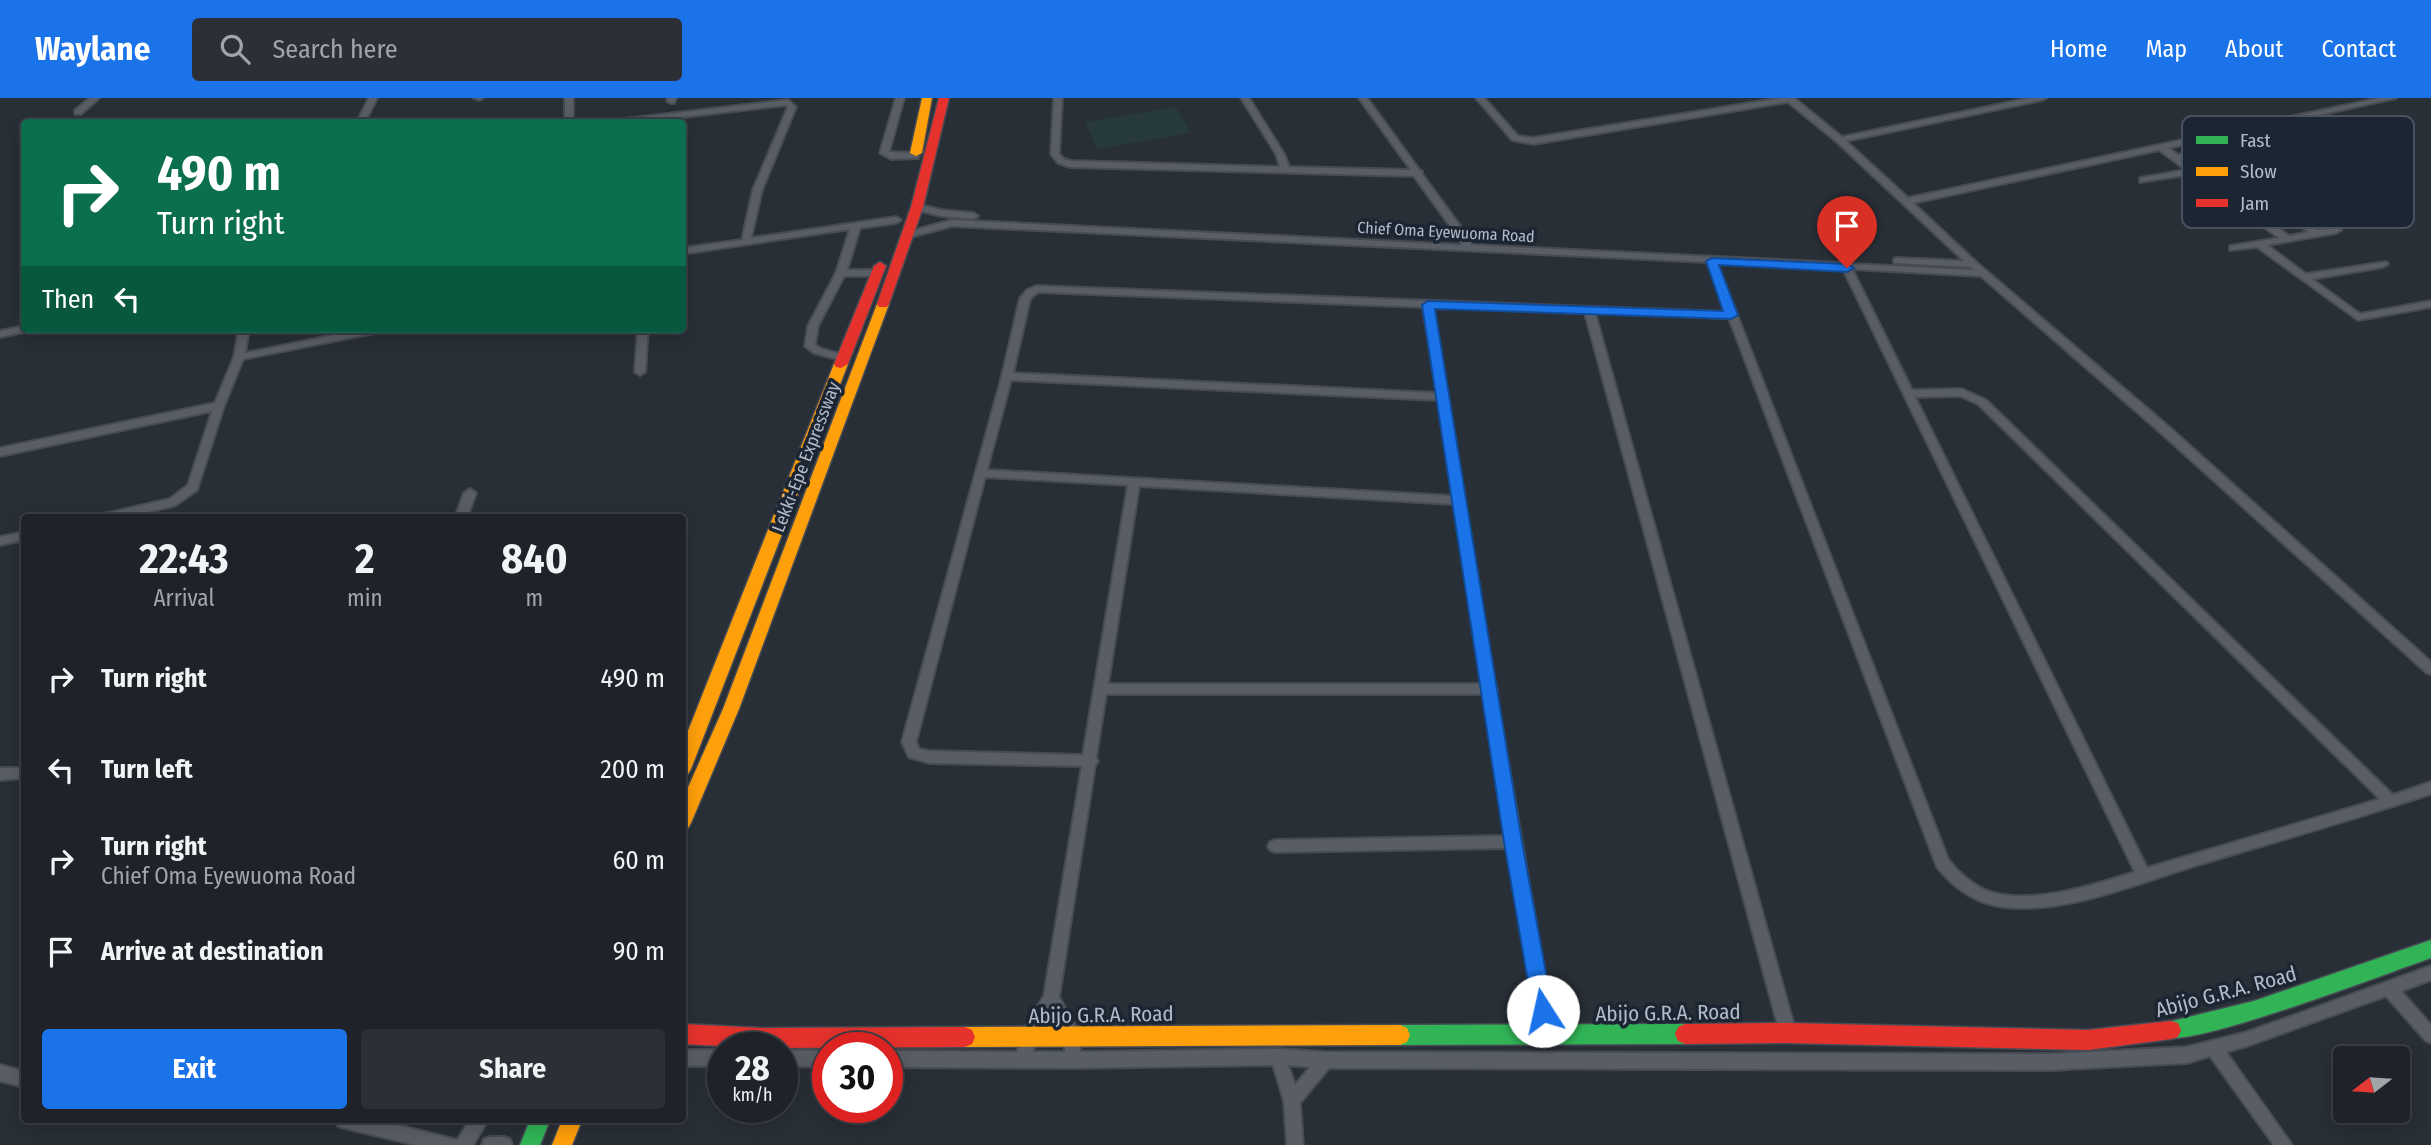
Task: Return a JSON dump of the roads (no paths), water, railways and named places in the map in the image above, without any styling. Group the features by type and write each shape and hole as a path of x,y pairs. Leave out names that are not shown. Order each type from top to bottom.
{"main road":[{"name":"Lekki-Epe Expressway","path":"686,757 877,273 915,156 928,98"},
{"name":"Lekki-Epe Expressway","path":"686,814 731,709 852,392 917,207 944,98"},
{"path":"786,507 807,508"},
{"name":"Abijo G.R.A. Road","path":"686,1034 763,1038 1788,1033 2088,1040 2193,1027 2254,1010 2431,949"},
{"path":"530,1145 539,1123"},
{"path":"562,1145 571,1123"}],"street":[{"path":"78,112 95,98"},
{"path":"362,119 373,98"},
{"path":"569,98 569,119"},
{"path":"746,243 748,218 755,195 792,107 777,98"},
{"path":"900,98 884,153 891,156 915,156"},
{"path":"1058,98 1055,154 1061,161 1070,164 1419,173"},
{"path":"1245,98 1280,154 1286,170"},
{"path":"1363,98 1419,173 1466,245"},
{"path":"1480,98 1515,138 1533,141 1789,98 1840,140 1973,264 2165,430 2431,669"},
{"path":"1840,140 2042,98"},
{"path":"2296,116 2363,100 2392,98"},
{"path":"684,119 788,103"},
{"path":"1908,201 2182,143"},
{"path":"2162,148 2182,161"},
{"path":"2178,158 2182,157"},
{"path":"2143,180 2182,173"},
{"name":"Chief Oma Eyewuoma Road","path":"917,207 941,213 992,218 1985,273"},
{"path":"686,250 896,220"},
{"name":"Chief Oma Eyewuoma Road","path":"907,235 951,223 1466,245 1712,261 1973,264"},
{"path":"844,358 810,346 813,326 841,273 856,226"},
{"path":"2271,228 2287,239"},
{"path":"2309,228 2317,234"},
{"path":"2233,248 2336,230"},
{"path":"2258,243 2358,317 2431,304"},
{"path":"1712,261 1942,863 1955,879 1975,892 2003,901 2034,902 2109,887 2431,788"},
{"path":"1845,264 2143,875"},
{"path":"2305,277 2384,264"},
{"path":"841,273 877,273"},
{"path":"1091,761 929,757 914,753 909,742 1007,376 1025,298 1030,292 1036,289 1731,315"},
{"path":"1428,305 1513,842 1547,1035"},
{"path":"1590,311 1788,1033"},
{"path":"0,334 21,330"},
{"path":"122,514 174,502 193,487 219,406 239,357 243,333"},
{"path":"239,357 360,333"},
{"path":"640,372 643,333"},
{"path":"1007,376 1441,397"},
{"path":"1910,394 1962,393 1982,402 2391,802"},
{"path":"0,452 219,406"},
{"path":"980,473 1458,500"},
{"path":"1024,1060 1027,1037 1051,998 1134,483"},
{"path":"462,514 470,493"},
{"path":"0,541 21,537"},
{"path":"1102,689 1490,689"},
{"path":"0,774 21,773"},
{"path":"1275,846 1513,842"},
{"path":"903,1059 1072,1060 1278,1056 1325,1060 2050,1062 2187,1055 2246,1039 2431,973"},
{"path":"2388,988 2431,1036"},
{"path":"1051,998 1073,1037 1072,1060"},
{"path":"2213,1047 2284,1145"},
{"path":"1278,1056 1292,1101 1295,1145"},
{"path":"686,1058 707,1058"},
{"path":"1292,1101 1325,1060"},
{"path":"0,1073 21,1078"},
{"path":"357,1123 451,1145"},
{"path":"463,1145 478,1123"},
{"path":"490,1145 504,1145"}]}
